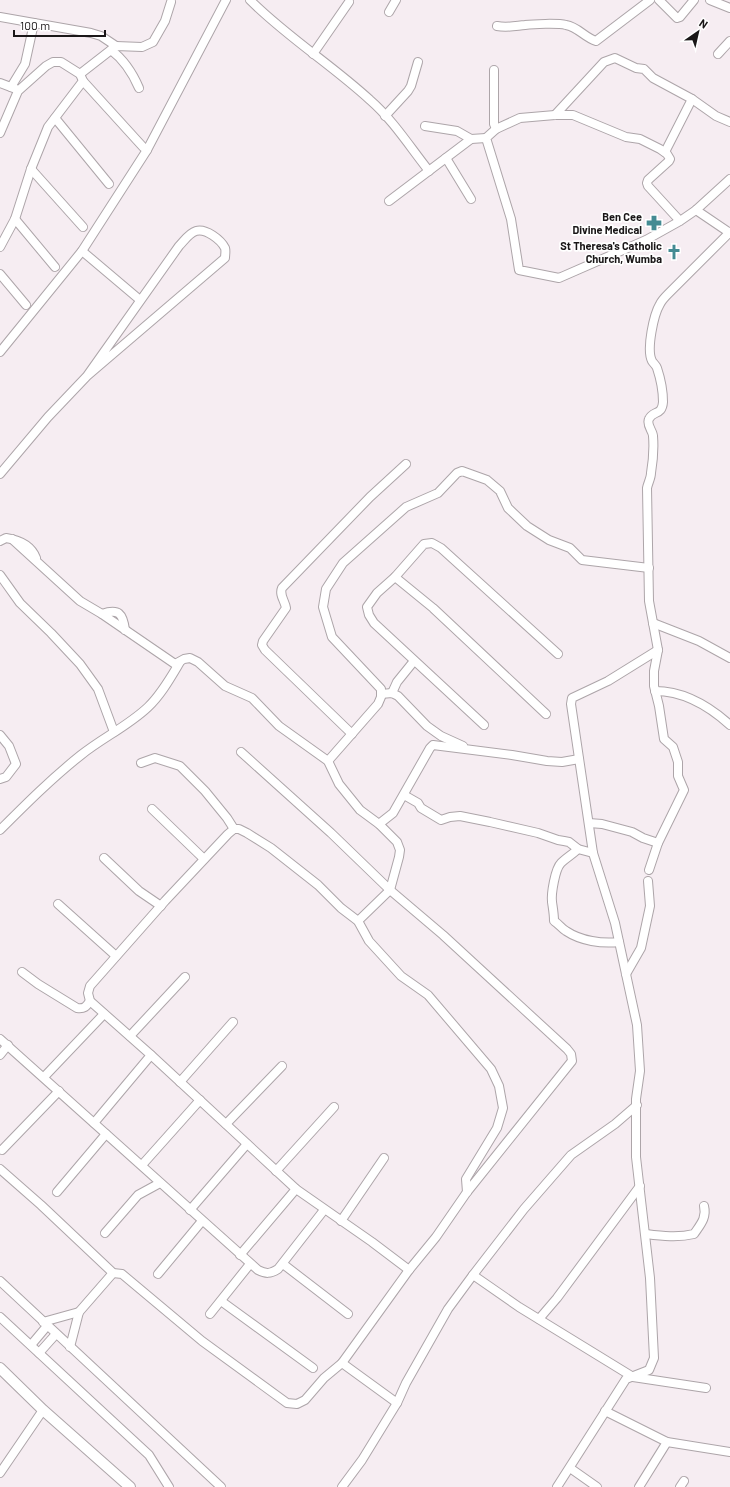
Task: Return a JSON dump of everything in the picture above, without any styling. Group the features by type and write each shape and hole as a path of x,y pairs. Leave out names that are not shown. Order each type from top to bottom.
{"main road":[{"path":"0,1368 43,1410 130,1487"}],"street":[{"path":"0,352 82,250 147,150 226,0"},
{"path":"250,0 312,54 370,100 385,116 428,171"},
{"path":"388,12 396,0"},
{"path":"497,26 506,27 526,24 565,24 575,27 587,37 596,41 650,0"},
{"path":"660,0 677,18 680,17 694,0"},
{"path":"710,0 730,8"},
{"path":"0,247 15,219 31,168 44,134 81,78 113,48 142,47 153,42 165,21 171,2"},
{"path":"312,54 350,2"},
{"path":"0,17 91,32 101,36 119,56 135,79 139,88"},
{"path":"0,132 14,89 25,64 34,23"},
{"path":"718,54 730,40"},
{"path":"555,115 604,62 615,58 636,68 644,69 654,78 692,99 716,116 730,122"},
{"path":"14,89 53,62 62,62 81,78 147,150"},
{"path":"385,116 408,91 411,86 418,62"},
{"path":"494,70 494,124 496,129"},
{"path":"0,83 14,89"},
{"path":"665,152 692,99"},
{"path":"389,201 471,139 486,138 496,129 520,118 574,115 626,137 640,139 665,152 669,157 669,161 648,180 647,183 648,186 680,221"},
{"path":"55,118 108,184"},
{"path":"425,126 457,131 471,139"},
{"path":"486,138 511,219 520,270 559,278 646,240 680,221 696,210 722,184 730,179"},
{"path":"446,158 471,199"},
{"path":"31,168 84,227"},
{"path":"649,870 658,843 684,790 678,776 678,762 673,747 664,739 655,691 654,670 658,650 649,601 647,488 648,480 651,475 654,449 653,434 648,422 649,418 653,414 661,410 663,403 656,368 651,360 650,353 652,327 660,304 668,294 730,233 696,210"},
{"path":"15,219 55,268"},
{"path":"0,474 48,417 87,376 213,270 225,258 224,247 210,233 203,230 196,231 179,246 87,376"},
{"path":"82,250 140,300"},
{"path":"0,274 26,305"},
{"path":"352,734 265,650 262,645 263,641 286,608 281,596 282,588 370,497 406,464"},
{"path":"328,761 378,704 381,689 332,637 323,607 326,590 342,563 406,507 438,494 457,473 462,471 487,480 500,491 508,508 527,526 549,540 570,548 582,560 649,568"},
{"path":"0,541 6,538 12,539 80,601 102,614 109,611 120,614 124,619 125,630 175,664 184,659 190,658 198,662 225,686 252,698 279,726 328,761 340,784 360,810 379,824 397,842 400,850 390,890 358,921"},
{"path":"484,725 374,623 369,615 368,607 377,593 395,577 424,544 432,543 440,548 558,654"},
{"path":"0,575 20,603 80,664 98,689 114,732"},
{"path":"395,577 439,613 546,714"},
{"path":"653,623 698,640 730,658"},
{"path":"556,1487 570,1468 626,1379 649,1370 654,1358 653,1315 646,1234 636,1157 636,1099 640,1071 637,1025 615,923 593,853 571,704 572,698 608,681 658,650"},
{"path":"392,693 397,682 414,661"},
{"path":"0,830 41,789 68,765 130,722 150,706 166,685 180,662"},
{"path":"655,691 668,691 694,700 709,708 730,725"},
{"path":"381,694 392,693 404,701 427,726 441,736 478,752"},
{"path":"0,735 8,746 16,764 6,777 0,779"},
{"path":"379,824 393,813 433,745 547,761 562,762 579,760"},
{"path":"0,1169 41,1204 113,1273 122,1274 202,1341 287,1403 297,1404 305,1400 324,1378 342,1364 409,1270 436,1237 466,1192 572,1061 571,1054 567,1049 443,935 390,890 331,832 240,752"},
{"path":"141,763 155,758 180,766 205,791 234,829"},
{"path":"404,795 418,803 421,808 441,820 460,816 490,822 538,833 558,840 564,840 578,849 593,853"},
{"path":"152,809 204,859"},
{"path":"589,822 632,832 643,838 658,843"},
{"path":"409,1270 296,1189 151,1055 90,1001 88,993 90,986 204,859 234,829 239,829 247,833 276,853 318,885 341,908 358,921 369,941 379,953 401,976 428,995 491,1069 499,1086 503,1108 497,1128 466,1179 466,1192"},
{"path":"578,849 570,857 562,861 556,874 552,900 554,921 561,925 564,930 573,935 603,943 619,942"},
{"path":"104,858 138,891 161,906"},
{"path":"626,974 639,954 641,948 650,906 648,881"},
{"path":"58,904 116,956"},
{"path":"22,972 77,1008 86,1006 90,1001"},
{"path":"130,1036 185,977"},
{"path":"44,1077 104,1014"},
{"path":"180,1082 233,1022"},
{"path":"0,1039 142,1165 250,1264 265,1274 271,1273 283,1264 324,1210"},
{"path":"0,1055 8,1046"},
{"path":"94,1123 151,1055"},
{"path":"226,1124 282,1066"},
{"path":"2,1150 59,1091"},
{"path":"142,1165 200,1100"},
{"path":"342,1487 362,1460 396,1403 448,1309 524,1209 571,1155 615,1124 637,1105"},
{"path":"276,1171 334,1106"},
{"path":"57,1192 106,1134"},
{"path":"190,1210 247,1144"},
{"path":"341,1221 384,1158"},
{"path":"105,1233 138,1195 160,1183"},
{"path":"538,1319 557,1298 640,1186"},
{"path":"240,1255 296,1189"},
{"path":"646,1234 667,1236 685,1236 694,1234 706,1213 704,1206"},
{"path":"158,1274 202,1221"},
{"path":"210,1314 250,1264"},
{"path":"283,1264 348,1314"},
{"path":"70,1347 79,1312 113,1273"},
{"path":"473,1276 538,1319 633,1377 706,1388"},
{"path":"0,1281 221,1487"},
{"path":"221,1301 313,1368"},
{"path":"31,1345 45,1324 79,1312"},
{"path":"0,1317 149,1455 169,1487"},
{"path":"39,1353 56,1334"},
{"path":"342,1364 396,1403"},
{"path":"0,1473 43,1410"},
{"path":"606,1411 667,1442 730,1452"},
{"path":"639,1487 667,1442"},
{"path":"570,1468 597,1487"}],"place":[{"name":"Ben Cee Divine Medical","path":"654,223"},
{"name":"St Theresa's Catholic Church, Wumba","path":"674,252"}]}
